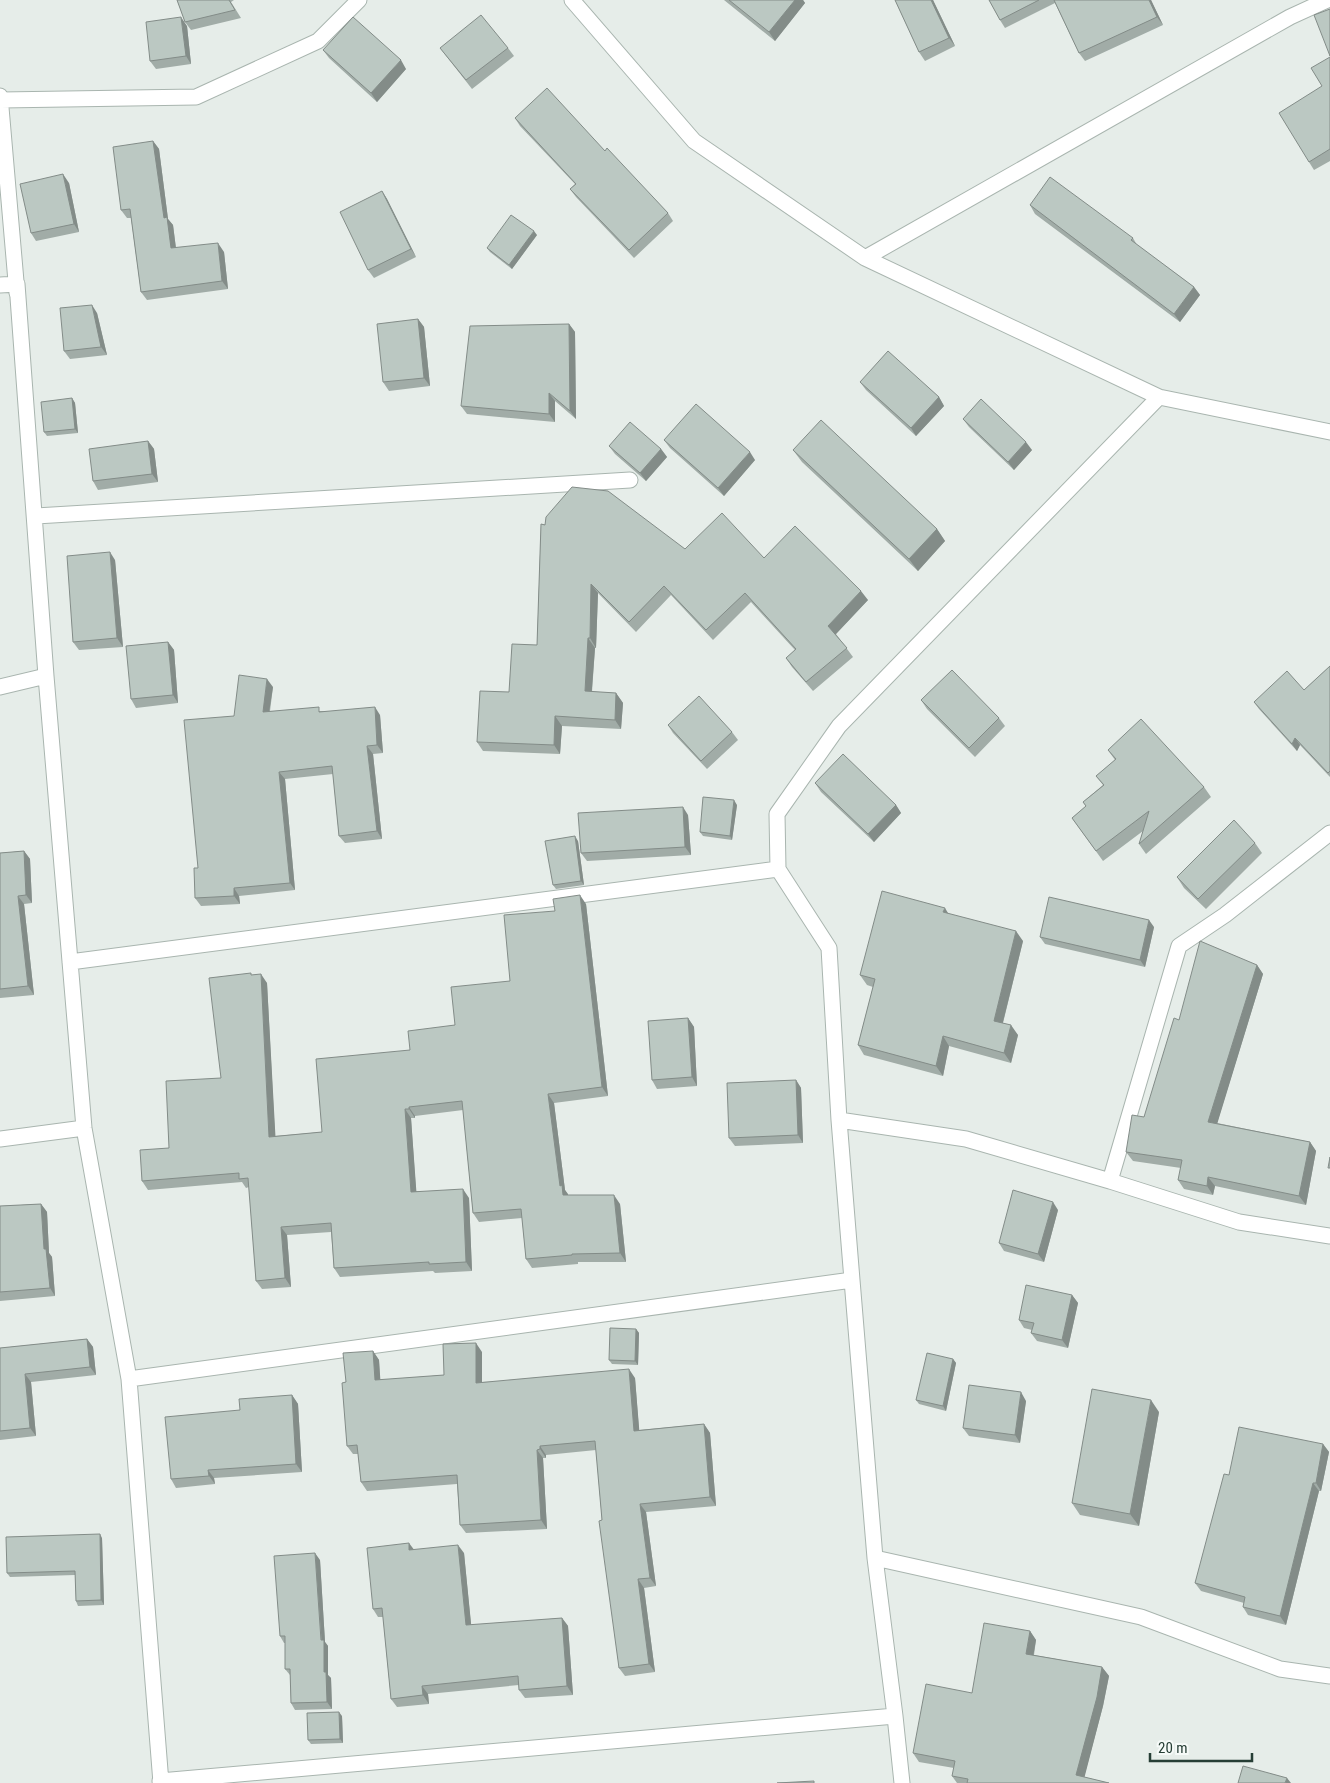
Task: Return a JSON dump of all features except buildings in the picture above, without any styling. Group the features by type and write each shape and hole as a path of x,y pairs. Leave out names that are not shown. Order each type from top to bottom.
{"street":[{"path":"46,676 36,516 0,98 196,97 318,41 358,0"},
{"path":"572,0 694,141 865,258 1159,397 1330,432"},
{"path":"865,258 1290,17 1327,0"},
{"path":"0,285 16,284"},
{"path":"16,284 46,676 84,1128 129,1379 160,1782 895,1716"},
{"path":"902,1783 875,1558 839,1120 829,948 778,869 777,814 839,726 1159,397"},
{"path":"36,516 630,480"},
{"path":"0,687 46,676"},
{"path":"1110,1181 1179,946 1225,916 1330,833"},
{"path":"70,962 778,869"},
{"path":"839,1120 966,1139 1110,1181 1239,1222 1330,1236"},
{"path":"0,1139 84,1128"},
{"path":"129,1379 852,1280"},
{"path":"875,1558 1141,1617 1280,1669 1330,1676"}]}
